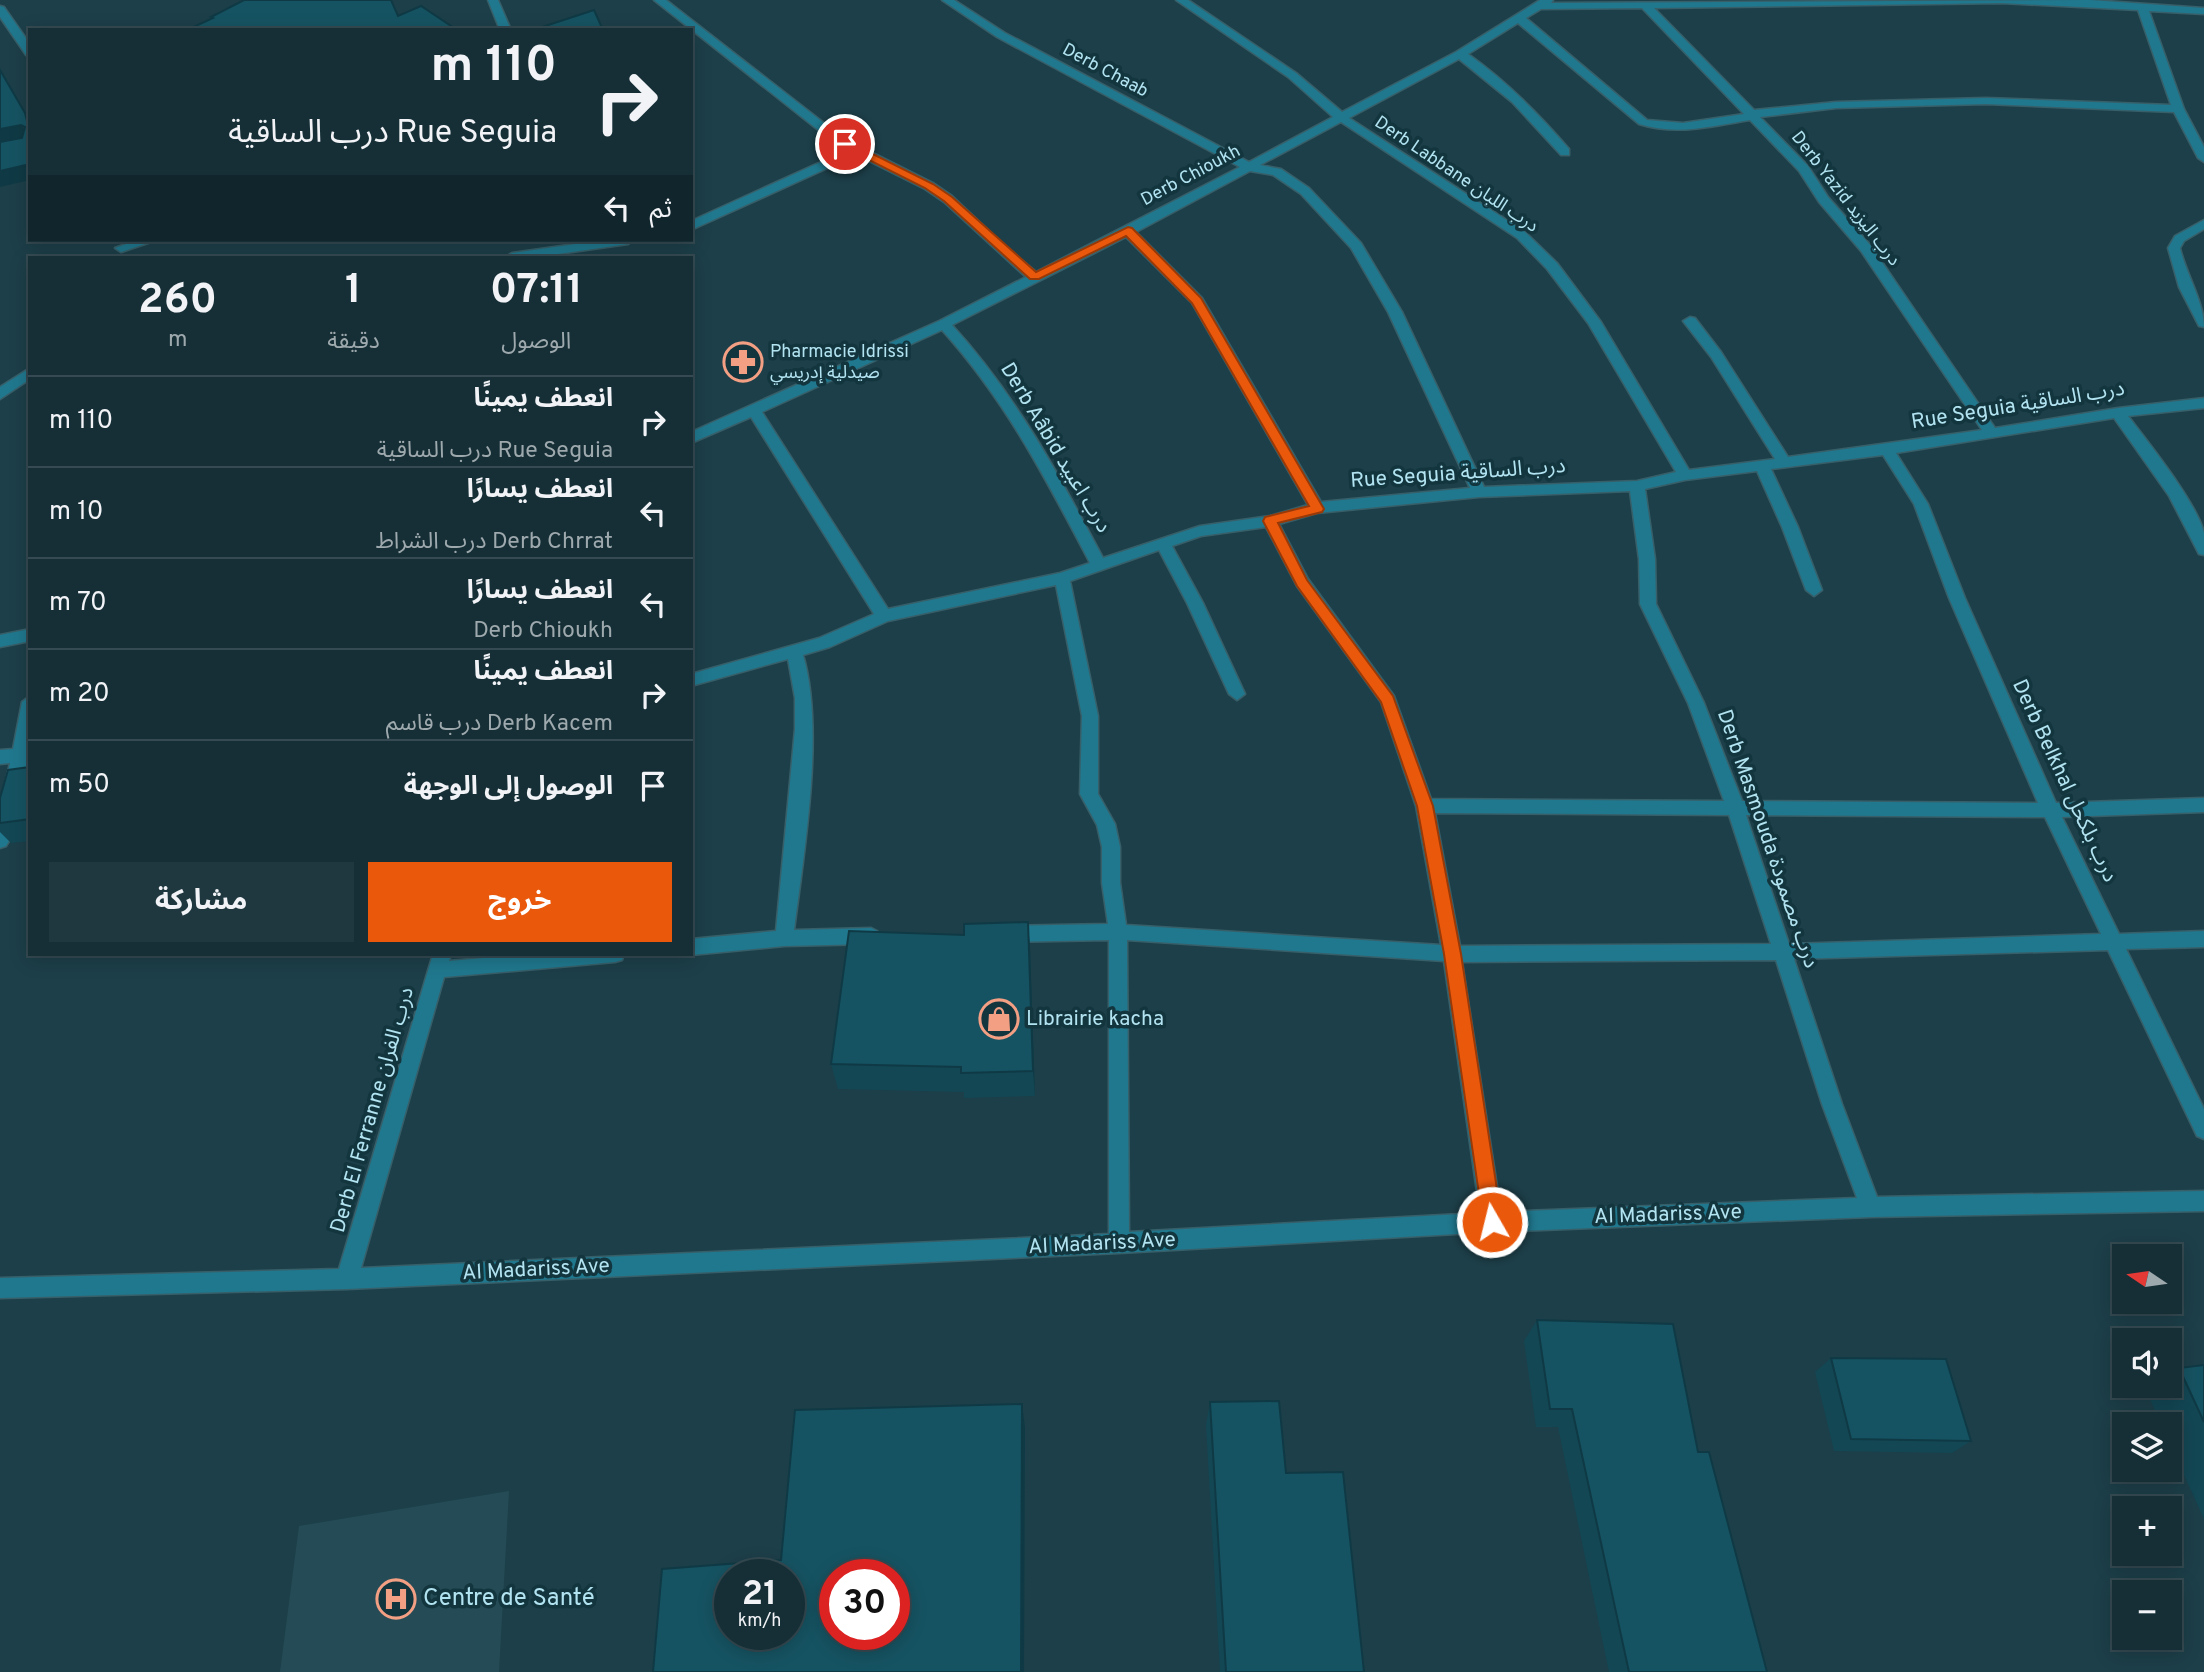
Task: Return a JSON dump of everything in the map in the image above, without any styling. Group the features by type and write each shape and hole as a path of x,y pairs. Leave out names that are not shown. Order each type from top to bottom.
{"street":[{"path":"493,0 505,28"},
{"path":"659,0 845,144 929,186 948,199 1034,277"},
{"name":"Derb Chaab","path":"947,0 1023,47 1250,167 1278,172 1292,180 1356,246 1395,312 1479,492"},
{"name":"Derb Labbane درب اللبان","path":"1181,0 1292,75 1342,118 1440,185 1521,235 1544,258 1613,350 1685,475"},
{"path":"1544,3 1647,7 2002,0 2142,6 2173,4 2204,11"},
{"name":"Derb Chioukh","path":"693,437 944,324 1128,231 1460,54 1544,3"},
{"path":"2142,6 2178,109 2197,137 2204,158"},
{"name":"Derb Yazid درب اليزيد","path":"1647,7 1804,169 1823,199 1866,249 1991,433"},
{"path":"0,9 28,50"},
{"path":"1520,19 1643,122 1661,126 1815,106 1986,101 2178,109"},
{"path":"1460,54 1490,75 1527,107 1565,152"},
{"path":"693,225 828,163 831,152 845,144"},
{"path":"2204,224 2179,239 2174,248 2192,305 2204,323"},
{"path":"1128,231 1197,301 1317,509"},
{"path":"121,248 144,242"},
{"path":"519,256 614,242"},
{"path":"1690,321 1716,355 1784,462"},
{"name":"Derb Aâbid درب اعبيد","path":"944,324 1004,397 1053,479 1098,564"},
{"path":"0,394 28,373"},
{"name":"Rue Seguia درب الساقية","path":"693,679 824,643 884,616 1062,578 1200,531 1270,521 1317,509 1479,492 1637,486 1685,475 1887,450 2118,412 2204,403"},
{"path":"754,411 884,616"},
{"path":"2118,412 2169,480 2186,508 2204,550"},
{"name":"Derb Belkhal درب بلكحل","path":"1887,450 1921,504 1957,598 2050,810 2204,1130"},
{"path":"1761,464 1790,527 1814,590"},
{"name":"Derb Masmouda درب مصمودة","path":"1637,486 1647,559 1648,604 1696,703 1736,808 1832,1104 1871,1207"},
{"path":"1270,521 1302,582 1388,700 1425,806 1452,954 1492,1222"},
{"path":"1163,543 1189,591 1237,694"},
{"path":"1062,578 1090,716 1089,794 1106,824 1111,847 1111,883 1118,932 1119,1244"},
{"path":"0,641 28,635"},
{"path":"784,938 798,820 805,718 800,669 794,652"},
{"path":"0,841 25,754 28,723"},
{"path":"0,757 25,754"},
{"path":"1425,806 2050,810 2204,805"},
{"path":"993,934 1118,932 1452,954 1782,952 2204,939"},
{"path":"693,947 784,938 895,936"},
{"path":"440,962 571,956"},
{"name":"Derb El Ferranne درب الفران","path":"346,1279 440,962"},
{"name":"Al Madariss Ave","path":"0,1288 346,1279 1119,1244 1492,1222 1871,1207 2204,1201"}],"shaded area":[{"name":"Centre de Santé","path":"509,1491 499,1672 280,1672 299,1526"}],"building":[{"path":"244,0 391,0 398,16 421,6 454,28 191,28 213,18 211,17"},
{"path":"594,10 602,28 539,28"},
{"path":"0,70 25,113 28,125 28,164 0,171 0,142 22,138 25,127 21,125 0,129"},
{"path":"28,767 28,819 0,823 0,798 8,770"},
{"path":"1028,922 1033,1071 961,1073 961,1067 831,1064 849,931 964,935 964,924"},
{"path":"1537,1320 1673,1324 1698,1452 1709,1452 1767,1672 1629,1672 1572,1409 1550,1409"},
{"path":"1831,1358 1946,1359 1971,1441 1851,1439"},
{"path":"2204,1365 2204,1422 2182,1374 2182,1368"},
{"path":"1279,1401 1286,1473 1343,1472 1364,1672 1226,1672 1210,1402"},
{"path":"1022,1404 1021,1672 653,1672 662,1569 714,1565 714,1650 805,1650 805,1559 781,1559 795,1410"}],"place":[{"name":"Pharmacie Idrissi صيدلية إدريسي","path":"743,362"},
{"name":"Librairie kacha","path":"999,1019"},
{"name":"Centre de Santé","path":"396,1599"}],"route":[{"path":"845,144 929,186 948,199 1002,251 1034,277 1128,231 1197,301 1317,509 1270,521 1302,582 1329,623 1388,700 1425,806 1452,954 1492,1222"}]}
